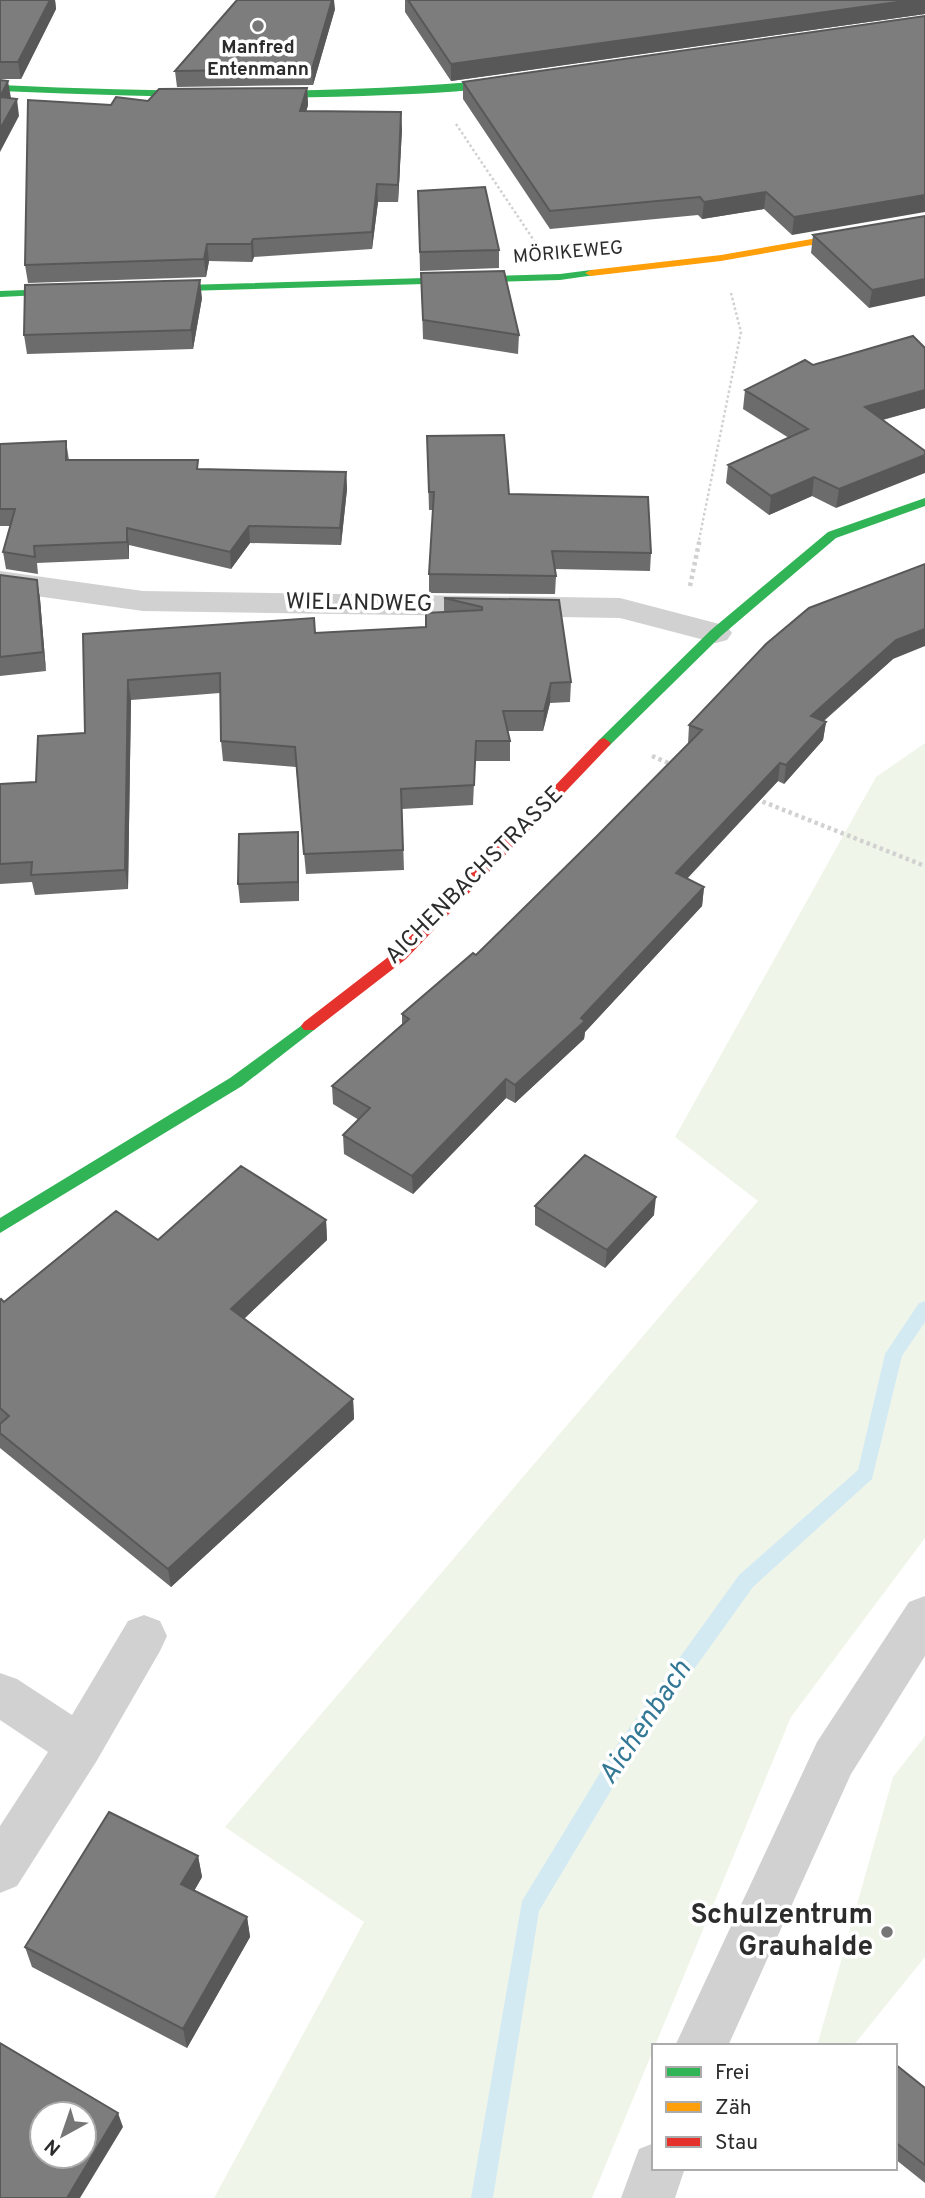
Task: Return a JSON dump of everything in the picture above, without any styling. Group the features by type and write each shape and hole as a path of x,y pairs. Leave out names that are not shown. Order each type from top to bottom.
{"street":[{"path":"0,88 174,97 434,93 530,79"},
{"name":"MÖRIKEWEG","path":"126,290 559,277 721,258 925,222"},
{"path":"0,294 98,291"},
{"name":"AICHENBACHSTRASSE","path":"0,1226 236,1082 401,955 609,738 716,633 832,535 925,502"},
{"name":"WIELANDWEG","path":"0,582 143,601 620,608 716,633"},
{"path":"702,2044 834,1758 925,1616"},
{"path":"0,1869 79,1746 144,1636"},
{"path":"0,1694 79,1746"},
{"path":"648,2198 657,2170"}],"path":[{"path":"434,93 559,277"},
{"path":"676,621 688,594 741,332 721,258"},
{"path":"609,738 682,769"},
{"path":"744,794 925,866"}],"shaded area":[{"path":"925,743 925,1538 791,1717 656,2044 652,2044 652,2053 592,2198 214,2198 364,1922 225,1827 758,1201 675,1137 876,777"},
{"path":"925,1736 925,1957 855,2044 818,2044 893,1777"}],"building":[{"path":"0,0 50,0 18,62 0,62"},
{"path":"237,0 332,0 312,69 175,71"},
{"path":"408,0 912,0 451,64"},
{"path":"925,16 925,195 794,217 766,192 704,202 700,197 550,211 463,82"},
{"path":"0,80 8,81 0,97"},
{"path":"307,88 300,111 401,112 398,185 377,184 372,232 253,239 251,244 207,244 204,259 25,265 28,100 111,105 116,97 148,101 159,89"},
{"path":"0,97 17,99 0,129"},
{"path":"485,187 499,250 420,252 418,191"},
{"path":"925,216 925,279 872,290 813,235"},
{"path":"504,271 519,335 423,320 421,273"},
{"path":"200,280 191,330 24,335 25,285"},
{"path":"913,336 925,348 925,390 865,407 925,451 925,455 839,489 814,477 771,496 728,465 808,429 745,390 805,360 813,365"},
{"path":"504,435 509,494 648,497 651,553 552,551 556,576 429,574 434,492 429,492 427,436"},
{"path":"66,441 66,460 198,460 197,469 346,472 340,528 249,526 230,552 127,528 127,542 34,546 35,557 3,552 15,509 0,509 0,444"},
{"path":"925,564 925,629 896,640 811,716 826,722 786,765 780,763 676,873 704,887 581,1018 585,1021 515,1085 506,1079 412,1176 343,1135 370,1108 332,1086 409,1019 402,1014 473,953 476,955 702,730 689,725 766,644 809,608"},
{"path":"0,575 37,580 43,652 0,657"},
{"path":"444,598 559,600 571,682 551,683 544,711 503,711 510,741 476,741 474,785 401,789 403,850 304,854 295,747 221,741 220,673 128,680 125,870 31,875 32,862 0,864 0,784 36,782 38,736 85,733 83,634 314,618 315,633 426,627 426,613 482,610 482,607"},
{"path":"298,832 298,882 238,884 239,834"},
{"path":"585,1155 656,1197 607,1250 535,1206"},
{"path":"241,1166 326,1220 231,1309 353,1399 168,1569 0,1433 0,1424 9,1416 0,1408 0,1300 4,1302 116,1211 158,1240"},
{"path":"109,1812 198,1856 181,1884 247,1917 183,2029 25,1947"},
{"path":"0,2043 96,2100 28,2100 28,2170 84,2170 67,2198 0,2198"},
{"path":"897,2066 925,2088 925,2165 897,2144"},
{"path":"98,2101 118,2113 98,2146"}],"waterway":[{"name":"Aichenbach","path":"482,2198 529,1908 624,1751 746,1581 866,1474 894,1354 925,1308"}],"traffic: fast":[{"path":"0,88 257,95 386,92 514,81"},
{"path":"149,289 560,277 591,273"},
{"path":"0,294 78,291"},
{"path":"604,743 716,633 832,535 925,502"},
{"path":"0,1226 236,1082 309,1026"}],"traffic: slow":[{"path":"591,273 721,258 925,222"}],"traffic: jam":[{"path":"309,1026 401,955 604,743"}],"place":[{"name":"Manfred Entenmann","path":"258,26"},
{"name":"Schulzentrum Grauhalde","path":"887,1932"}]}
